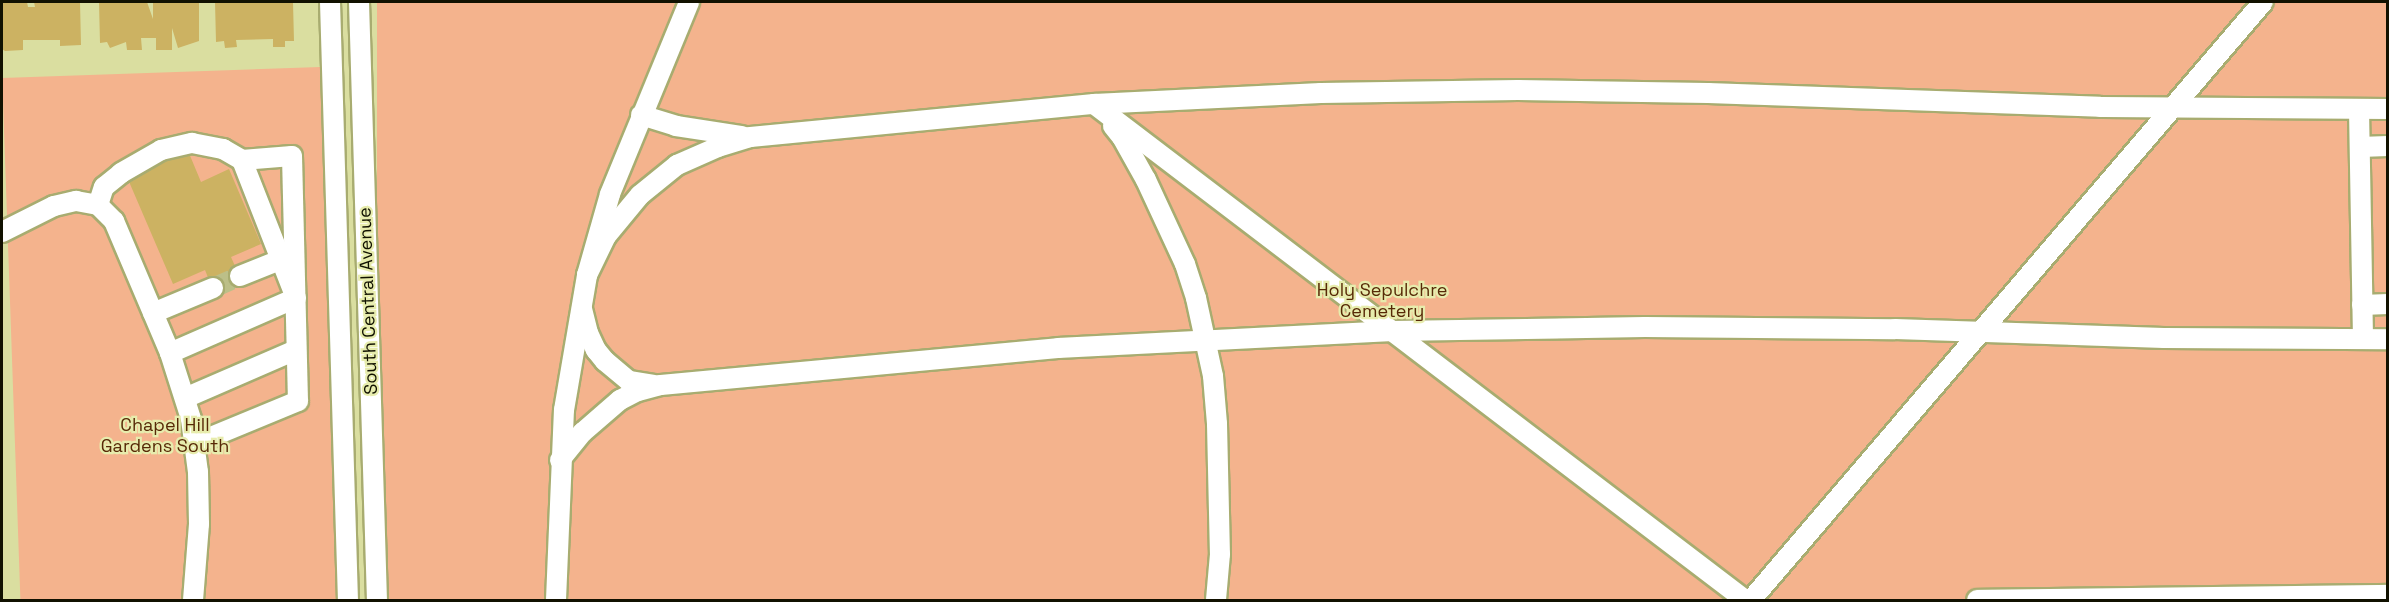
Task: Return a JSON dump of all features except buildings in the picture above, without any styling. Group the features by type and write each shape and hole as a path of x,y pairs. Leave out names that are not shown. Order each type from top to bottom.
{"street":[{"name":"South Central Avenue","path":"330,2 348,600"},
{"name":"South Central Avenue","path":"359,2 377,600"},
{"path":"556,600 560,460 564,410 587,275 610,194 689,2"},
{"path":"1752,600 2263,2"},
{"path":"641,115 711,133 750,136 1094,104 1321,93 1518,90 2174,107 2388,109"},
{"path":"1094,104 1745,600"},
{"path":"1094,104 1122,137 1146,180 1185,264 1196,298 1213,376 1220,469 1220,554 1216,600"},
{"path":"2359,109 2362,339"},
{"path":"587,275 612,228 640,195 659,178 696,156 750,136"},
{"path":"98,205 104,187 121,173 161,150 192,143 223,148 242,160 292,156 298,401 194,444"},
{"path":"2360,147 2388,146"},
{"path":"242,160 296,298"},
{"path":"2,232 65,202 76,201 98,205 114,221 170,353 185,398 194,444 199,524 193,600"},
{"path":"240,276 280,260"},
{"path":"153,313 213,288"},
{"path":"170,353 296,298"},
{"path":"581,303 588,333 605,361 629,381 640,385 1047,349 1393,331 1656,327 2141,337 2388,339"},
{"path":"2362,305 2388,304"},
{"path":"185,398 296,350"},
{"path":"560,460 583,432 620,400 638,391 660,385"},
{"path":"1977,600 2388,595"}],"green space":[{"name":"Holy Sepulchre Cemetery","path":"377,2 2387,2 2387,600 377,600"},
{"name":"Chapel Hill Gardens South","path":"320,67 339,600 20,600 2,78"}],"tunnel":[{"path":"213,288 240,276"}]}
